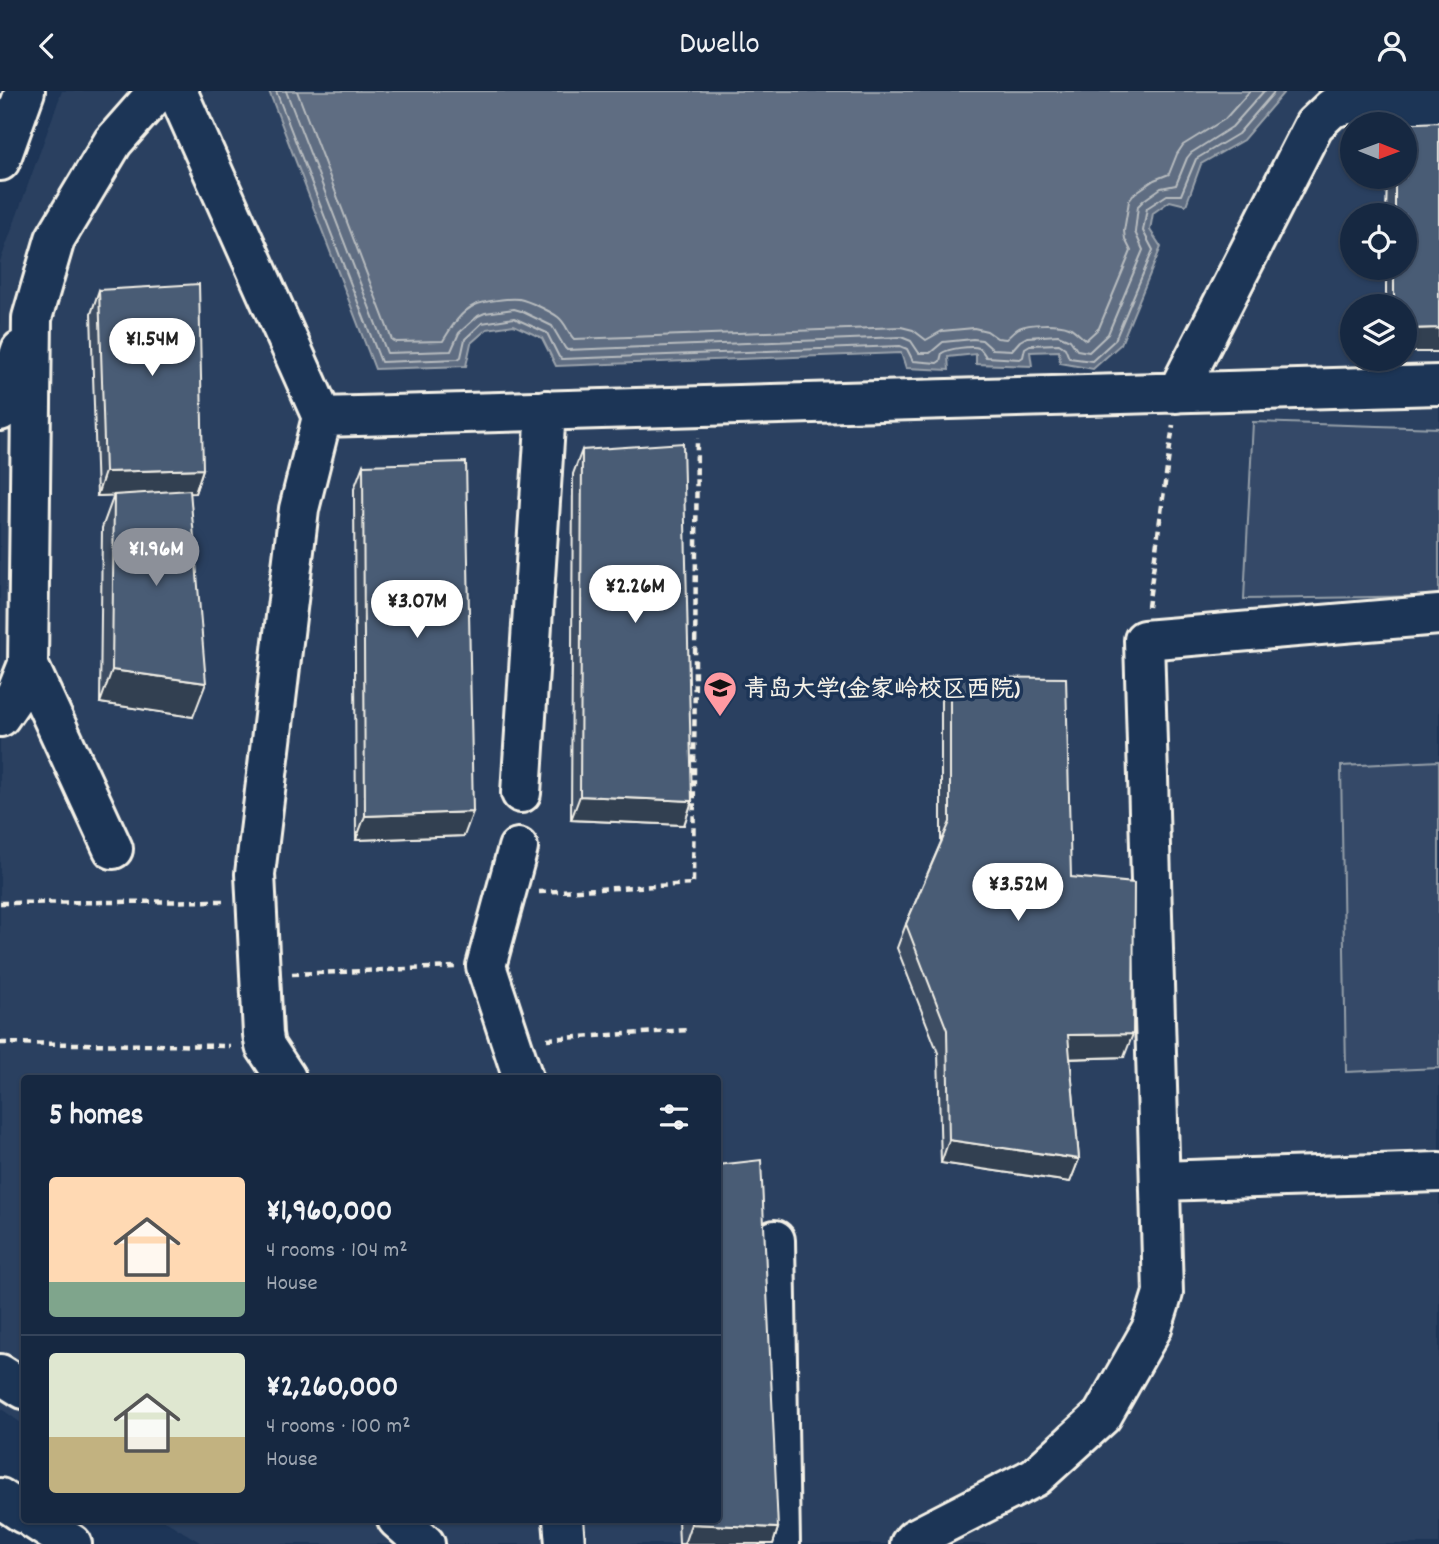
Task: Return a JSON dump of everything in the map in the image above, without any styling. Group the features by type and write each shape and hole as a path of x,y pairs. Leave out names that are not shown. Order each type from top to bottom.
{"street":[{"path":"0,161 24,91"},
{"path":"0,411 32,318 55,239 113,142 158,91"},
{"path":"177,91 322,417 299,509 255,874 263,1034 265,1046 284,1075"},
{"path":"1177,393 1314,125 1332,108 1348,104 1439,106"},
{"path":"32,318 11,692 113,849"},
{"path":"322,417 1439,385"},
{"path":"521,793 546,410"},
{"path":"909,1544 1035,1477 1102,1416 1153,1328 1163,1293 1144,640 1439,615"},
{"path":"518,848 486,966 522,1075"},
{"path":"1160,1181 1439,1172"},
{"path":"775,1240 780,1544"},
{"path":"0,1374 21,1387"},
{"path":"0,1498 21,1512"},
{"path":"39,1523 72,1544"},
{"path":"401,1523 425,1544"},
{"path":"563,1523 565,1544"}],"path":[{"path":"1144,640 1177,393"},
{"path":"505,894 694,884 698,406"},
{"path":"0,903 256,901"},
{"path":"260,975 486,966"},
{"path":"511,1041 688,1030"},
{"path":"0,1044 265,1046"}],"shaded area":[{"name":"青岛大学(金家岭校区西院)","path":"62,91 1439,91 1439,1544 203,1544 169,1523 721,1523 721,1075 21,1075 21,1423 0,1408 0,262"},
{"path":"1253,422 1439,428 1439,596 1244,599"},
{"path":"1439,761 1439,1068 1346,1072 1341,766"}],"water":[{"path":"269,91 1285,91 1243,140 1201,164 1186,205 1170,201 1153,213 1150,230 1161,247 1121,344 1093,369 1060,363 1059,351 1030,352 1032,366 976,364 976,354 948,357 949,370 906,368 901,353 556,366 542,338 514,325 487,329 471,343 466,366 375,369"}],"building":[{"path":"1439,122 1439,328 1417,329 1417,294 1394,294 1394,280 1417,280 1417,203 1395,203 1395,189 1418,189 1418,123"},
{"path":"199,284 203,469 105,472 99,290"},
{"path":"683,443 692,801 580,796 582,450"},
{"path":"466,462 473,812 365,816 363,465"},
{"path":"190,490 206,683 112,670 114,495"},
{"path":"950,677 1066,678 1071,877 1134,883 1133,1034 1068,1035 1079,1159 949,1140 947,1030 906,924 950,822"},
{"path":"761,1160 778,1528 691,1524 721,1523 721,1165"}],"place":[{"name":"青岛大学(金家岭校区西院)","path":"720,718"}]}
